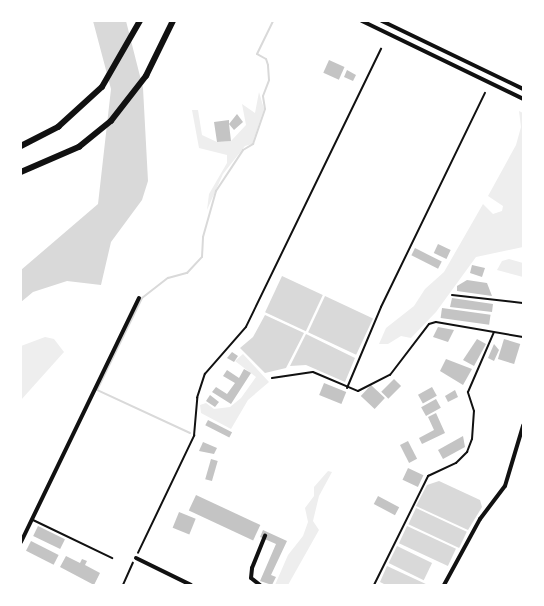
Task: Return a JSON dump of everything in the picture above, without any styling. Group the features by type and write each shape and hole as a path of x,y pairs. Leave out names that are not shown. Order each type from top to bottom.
{"street":[{"path":"21,146 58,127 92,98 118,63 140,21"},
{"path":"21,172 60,158 89,140 132,96 155,59 173,21"},
{"path":"362,21 523,100"},
{"path":"382,21 523,89"},
{"path":"21,542 139,298"},
{"path":"444,585 480,519 505,486 523,426"},
{"path":"260,585 251,578 252,568 265,536"},
{"path":"136,558 191,585"}],"lane":[{"path":"346,388 381,307 485,93"},
{"path":"452,295 523,303"},
{"path":"272,378 313,372 346,388 358,391 390,375 429,324 436,322 523,337"},
{"path":"374,585 428,476 456,464 467,452 472,439 474,411 468,392 494,332"},
{"path":"32,519 112,558"}],"path":[{"path":"123,585 194,436 197,398 206,374 246,327 381,49"}],"shaded area":[{"path":"93,21 126,21 143,88 148,181 142,200 111,242 101,285 67,281 33,292 21,302 21,270 98,204 111,89"},
{"path":"259,92 264,109 252,144 245,146 223,174 207,210 209,194 227,163 227,155 199,148 192,110 198,110 202,135 217,142 231,141 246,125 242,104 255,113"},
{"path":"519,111 523,113 523,247 476,257 436,312 411,338 401,336 388,344 379,344 386,328 414,306 425,289 444,272 483,204 493,214 502,211 503,206 488,196 516,145 521,127"},
{"path":"509,259 523,263 523,277 497,270 502,261"},
{"path":"282,276 323,295 306,331 265,312"},
{"path":"325,296 373,318 356,355 308,332"},
{"path":"265,315 304,333 286,368 265,373 240,348 253,337"},
{"path":"306,334 355,358 345,382 306,365 290,366"},
{"path":"45,337 54,339 64,352 21,400 21,346"},
{"path":"243,354 269,382 248,400 231,429 201,413 200,405 206,403 214,409 230,407 241,398 256,377 235,361"},
{"path":"328,471 332,472 319,496 313,521 319,530 288,585 275,585 288,555 303,536 308,522 305,508 314,496 314,487"},
{"path":"439,481 480,500 482,507 468,530 416,506 427,485"},
{"path":"416,508 467,532 459,548 408,524"},
{"path":"407,526 456,549 448,566 399,543"},
{"path":"397,546 432,563 424,580 389,563"},
{"path":"387,566 428,585 386,585 380,582"}],"building":[{"path":"329,60 345,67 339,80 323,73"},
{"path":"347,70 356,75 353,81 344,77"},
{"path":"237,114 243,122 234,130 229,124"},
{"path":"229,120 231,141 217,142 214,122"},
{"path":"438,244 451,250 446,259 434,253"},
{"path":"415,248 442,262 438,269 411,255"},
{"path":"472,265 485,268 482,277 470,273"},
{"path":"467,280 487,283 492,296 457,291 457,286"},
{"path":"452,298 493,304 492,312 450,307"},
{"path":"442,308 491,315 489,325 441,318"},
{"path":"438,327 454,330 448,342 433,337"},
{"path":"477,339 486,344 474,366 463,360"},
{"path":"504,339 520,344 514,364 498,359"},
{"path":"494,344 499,350 494,361 488,358"},
{"path":"232,352 238,356 234,362 227,358"},
{"path":"446,359 472,369 463,385 440,371"},
{"path":"244,369 251,373 231,404 212,392 216,387 227,394 235,383 223,376 227,370 239,378"},
{"path":"394,379 401,386 388,399 381,392"},
{"path":"324,383 346,392 341,404 319,395"},
{"path":"371,385 385,398 375,409 361,396"},
{"path":"432,387 437,396 423,404 418,395"},
{"path":"455,390 458,397 448,402 445,396"},
{"path":"210,395 219,402 215,407 206,401"},
{"path":"436,399 441,408 426,416 421,407"},
{"path":"436,413 445,433 422,444 419,438 434,430 428,417"},
{"path":"208,420 232,432 229,438 205,425"},
{"path":"463,436 465,447 443,459 438,450"},
{"path":"408,441 417,459 409,463 400,445"},
{"path":"203,442 217,448 214,454 199,451"},
{"path":"211,459 218,461 212,481 205,479"},
{"path":"408,468 423,475 418,487 403,480"},
{"path":"196,495 260,525 253,540 189,510"},
{"path":"378,496 399,507 395,515 374,504"},
{"path":"179,512 196,519 189,535 173,528"},
{"path":"38,526 65,539 60,549 33,536"},
{"path":"263,530 287,541 271,575 276,577 272,585 260,581 276,544 260,537"},
{"path":"31,541 59,555 54,565 26,551"},
{"path":"66,556 80,563 82,559 87,561 85,565 100,573 94,585 60,567"}],"waterway":[{"path":"190,433 97,390 142,298 168,278 187,273 202,257 203,237 216,191 243,150 253,144 265,109 263,96 269,80 268,65 266,59 257,54 273,21"}]}
